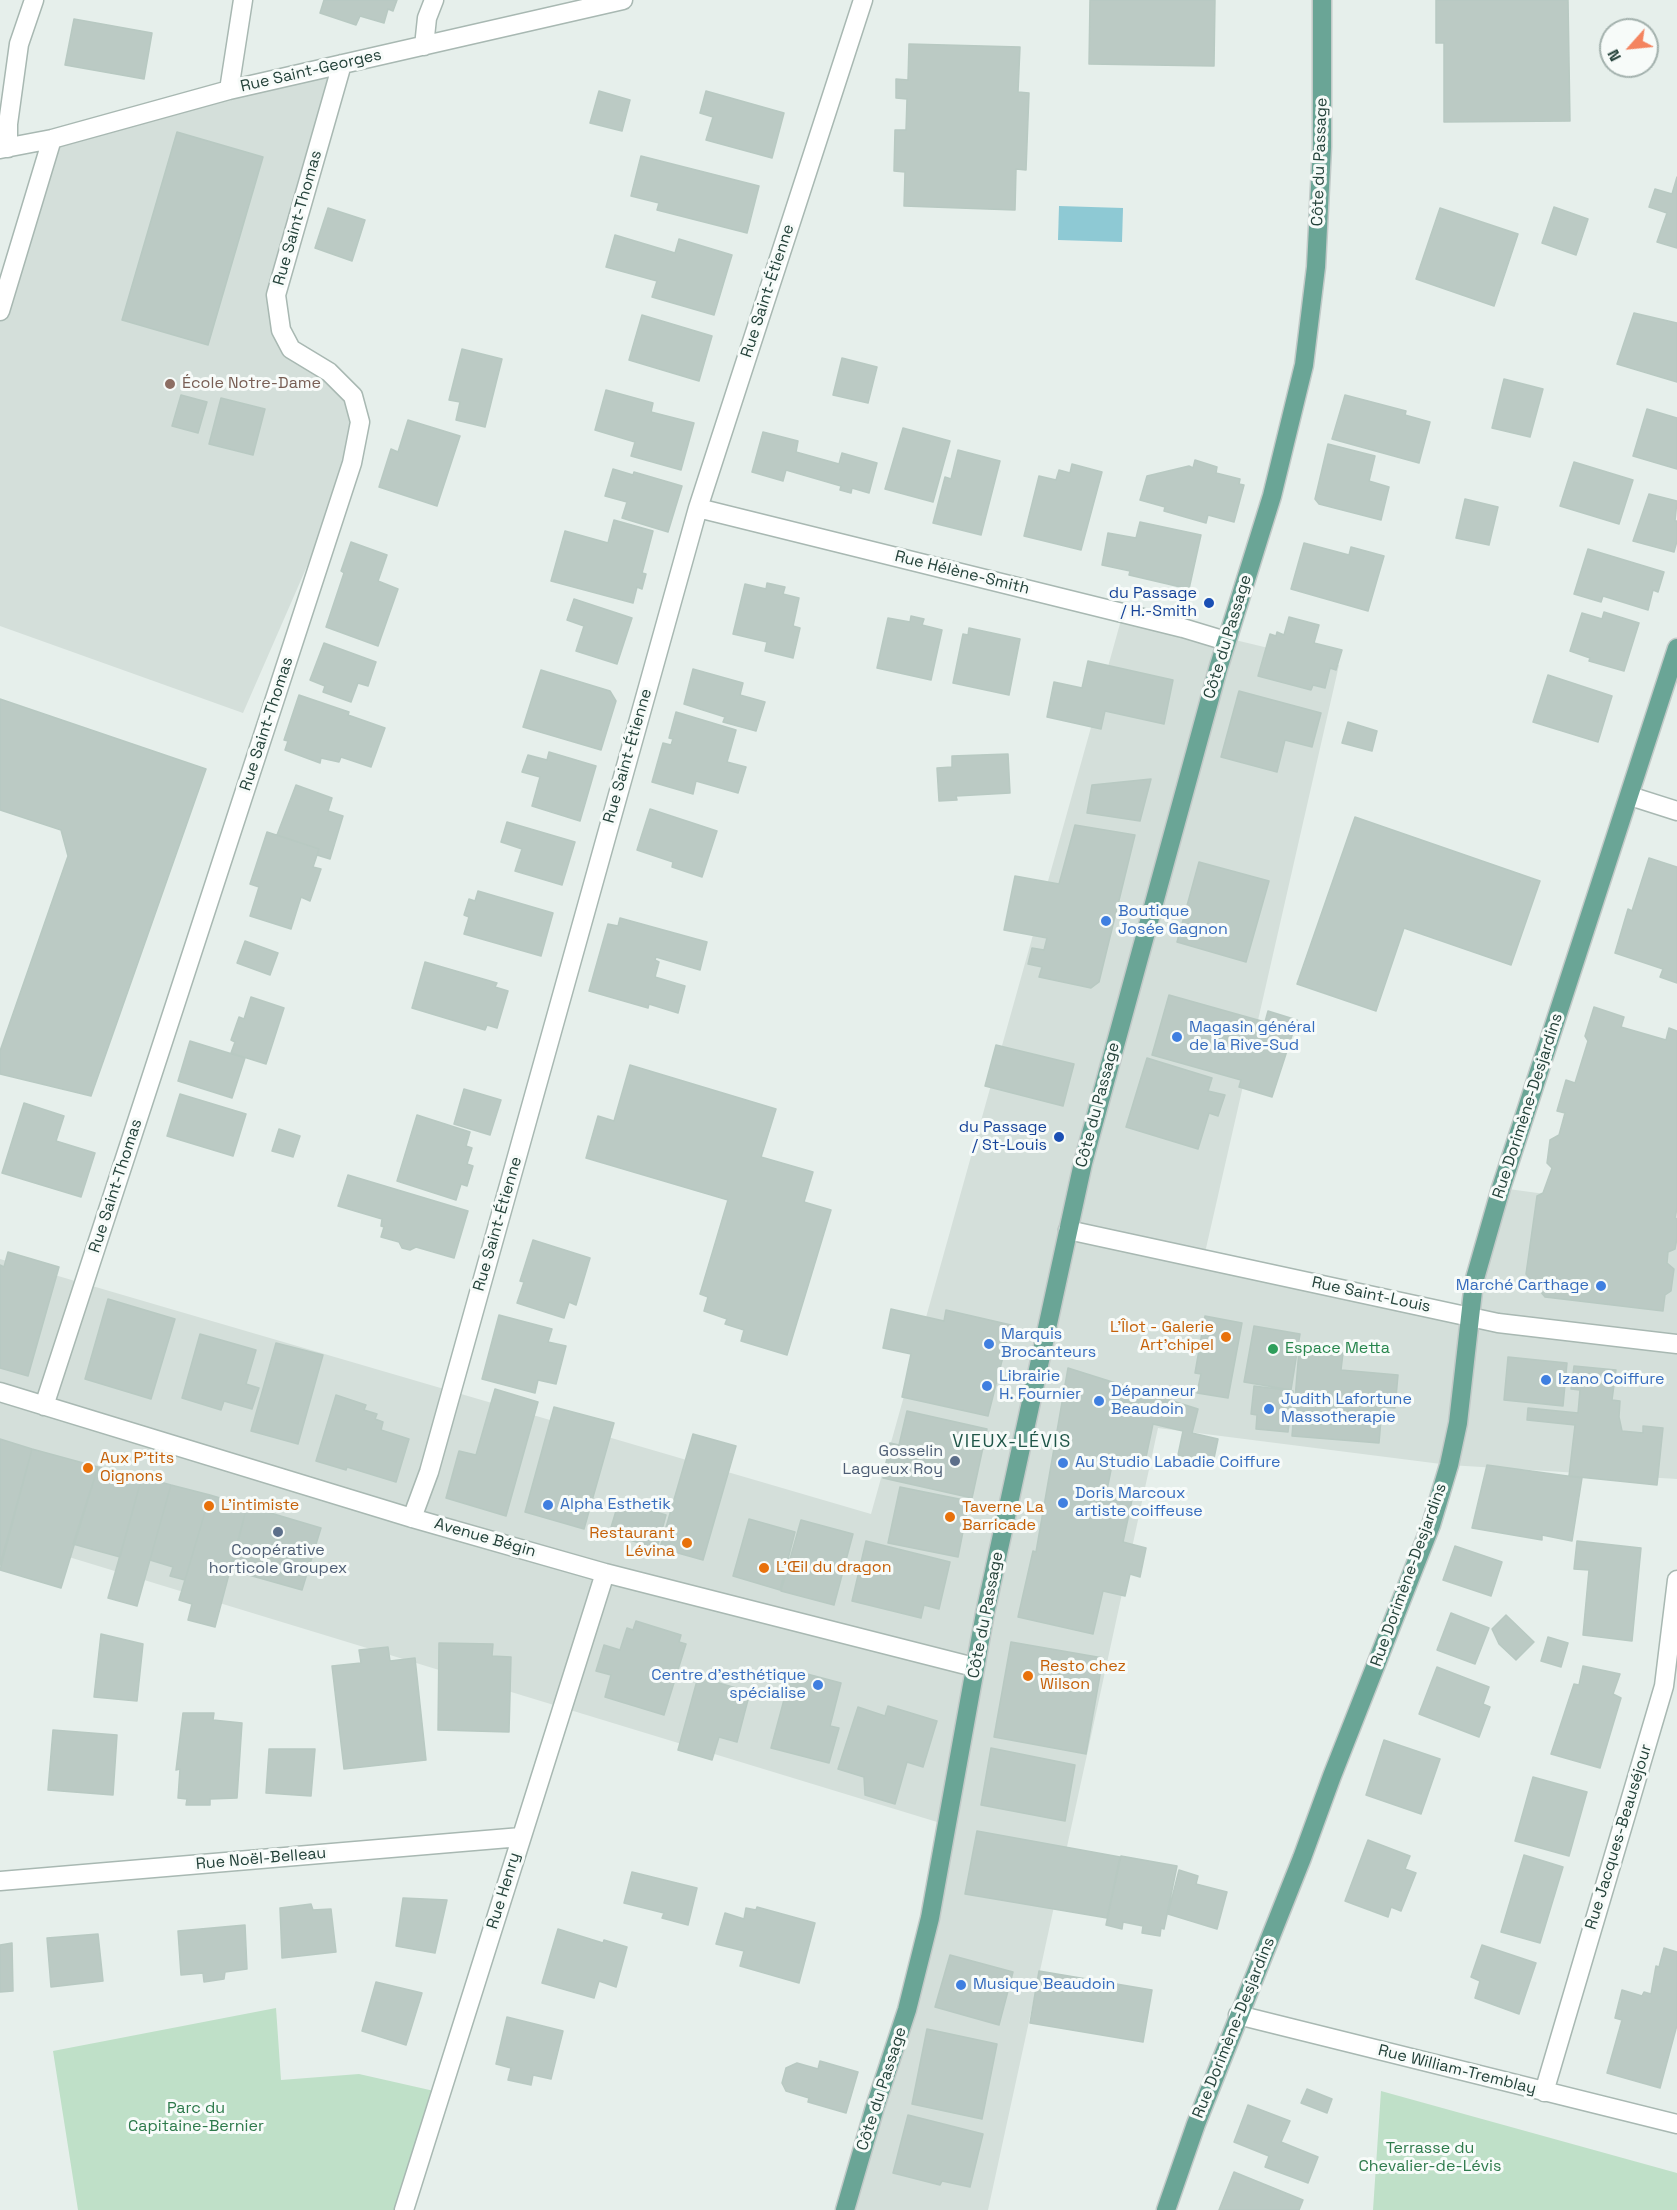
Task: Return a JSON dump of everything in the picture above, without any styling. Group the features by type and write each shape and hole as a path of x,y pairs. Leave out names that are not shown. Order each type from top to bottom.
{"main road":[{"name":"Côte du Passage","path":"845,2210 875,2107 907,2010 930,1918 974,1667 1083,1163 1226,641 1272,496 1304,365 1316,267 1322,147 1322,0"},
{"name":"Rue Dorimène-Desjardins","path":"1166,2210 1238,2015 1302,1858 1431,1525 1449,1465 1458,1424 1474,1282 1501,1188 1677,648"}],"street":[{"path":"4,148 20,44 34,0"},
{"path":"229,90 243,0"},
{"path":"424,46 427,18 434,0"},
{"name":"Rue Saint-Georges","path":"4,148 52,139 229,90 623,0"},
{"name":"Rue Saint-Étienne","path":"412,1518 429,1472 698,508 863,0"},
{"name":"Rue Saint-Thomas","path":"44,1406 352,463 360,422 352,396 329,372 291,349 281,330 276,295 342,64"},
{"path":"0,311 52,139"},
{"name":"Rue Hélène-Smith","path":"698,508 1226,641"},
{"path":"1630,796 1677,811"},
{"name":"Rue Saint-Louis","path":"1068,1230 1498,1323 1677,1344"},
{"name":"Avenue Bégin","path":"0,1392 412,1518 605,1573 974,1667"},
{"name":"Rue Henry","path":"404,2210 605,1573"},
{"name":"Rue Jacques-Beauséjour","path":"1544,2092 1664,1686 1677,1580"},
{"name":"Rue Noël-Belleau","path":"0,1881 521,1837"},
{"name":"Rue William-Tremblay","path":"1238,2015 1677,2124"}],"shaded area":[{"name":"École Notre-Dame","path":"342,64 276,295 281,330 353,396 352,463 243,713 0,626 0,288 52,139"},
{"path":"1123,613 1339,665 1204,1257 1469,1316 1501,1188 1677,1212 1677,1479 1449,1465 1158,1428 988,2210 847,2210 947,1825 0,1536 0,1259 871,1514"}],"green space":[{"name":"Parc du Capitaine-Bernier","path":"276,2008 281,2080 359,2074 443,2093 404,2210 78,2210 53,2051"},
{"name":"Terrasse du Chevalier-de-Lévis","path":"1381,2091 1677,2173 1677,2210 1373,2210"}],"water":[{"path":"1059,206 1123,208 1122,242 1058,240"}],"building":[{"path":"324,0 397,0 393,11 388,9 384,23 360,16 356,25 320,13"},
{"path":"1090,0 1215,0 1214,66 1089,64"},
{"path":"1436,0 1568,0 1570,121 1444,122 1444,43 1436,43"},
{"path":"74,19 152,33 144,79 65,65"},
{"path":"909,44 1020,47 1018,92 1029,93 1026,170 1016,169 1015,210 904,206 905,172 894,171 895,130 906,130 907,99 896,98 896,79 908,80"},
{"path":"599,91 630,100 622,131 590,123"},
{"path":"706,91 784,113 772,158 706,140 713,117 700,113"},
{"path":"177,132 263,157 208,345 122,320"},
{"path":"641,156 759,186 747,233 657,210 659,203 631,196"},
{"path":"1677,177 1677,248 1657,242 1667,213 1649,207 1655,189 1672,194"},
{"path":"1554,207 1588,219 1576,255 1542,243"},
{"path":"328,208 365,220 352,261 315,248"},
{"path":"1440,208 1518,234 1494,306 1416,279"},
{"path":"615,235 675,253 679,239 732,255 714,315 652,297 657,281 606,267"},
{"path":"1634,313 1677,323 1677,382 1617,364"},
{"path":"642,315 712,336 699,381 629,360"},
{"path":"462,349 502,359 485,427 456,420 460,402 449,400"},
{"path":"842,358 877,367 868,403 833,395"},
{"path":"1504,379 1543,389 1530,437 1492,428"},
{"path":"606,390 653,403 651,412 694,423 681,470 631,456 635,442 595,430"},
{"path":"181,395 207,402 198,433 172,426"},
{"path":"1345,395 1406,411 1405,415 1430,422 1419,463 1332,439"},
{"path":"221,398 265,409 253,455 209,444"},
{"path":"1647,409 1677,418 1677,469 1633,456"},
{"path":"408,420 460,436 437,506 379,487 391,449 398,452"},
{"path":"903,428 950,441 933,502 885,489"},
{"path":"763,432 798,441 796,452 839,464 842,453 877,463 869,493 852,488 851,493 840,490 841,486 786,470 783,481 752,472"},
{"path":"1328,444 1375,456 1369,481 1389,487 1381,520 1319,504 1315,499"},
{"path":"958,450 1000,461 981,535 933,523 945,477 951,479"},
{"path":"1195,460 1217,467 1216,473 1240,479 1239,484 1244,485 1234,522 1208,515 1206,523 1164,511 1165,507 1140,500 1147,476 1189,466 1193,468"},
{"path":"1574,462 1633,480 1619,524 1560,506"},
{"path":"1072,464 1102,472 1081,550 1024,536 1039,476 1056,480 1059,470 1070,473"},
{"path":"613,469 633,475 634,472 682,486 668,532 622,518 627,502 605,496"},
{"path":"1649,494 1677,501 1675,521 1677,521 1677,541 1674,552 1633,541"},
{"path":"1465,499 1498,507 1489,545 1456,538"},
{"path":"614,520 653,531 642,573 646,574 642,589 637,587 633,603 551,581 565,531 608,543"},
{"path":"1140,522 1201,535 1189,589 1129,575 1130,571 1102,565 1108,533 1136,538"},
{"path":"351,542 387,555 378,581 398,589 378,646 326,627 344,573 341,571"},
{"path":"1304,543 1349,555 1351,547 1384,556 1368,611 1291,589"},
{"path":"1588,549 1664,572 1658,592 1653,590 1648,610 1603,596 1601,602 1574,594"},
{"path":"767,583 785,587 783,594 799,598 793,626 800,628 793,658 765,651 767,642 733,634 745,584 766,589"},
{"path":"574,599 632,618 617,664 576,651 584,626 567,620"},
{"path":"1604,612 1639,623 1624,671 1589,661 1590,658 1570,651 1582,613 1602,619"},
{"path":"911,616 924,619 922,625 942,630 931,680 877,668 888,618 910,622"},
{"path":"1289,617 1319,625 1314,643 1342,650 1336,670 1330,668 1325,688 1313,685 1311,690 1258,676 1270,634 1276,636 1277,632 1284,635"},
{"path":"969,628 1020,639 1009,695 953,683 963,634 968,635"},
{"path":"324,643 376,662 368,686 358,683 351,702 323,692 325,686 310,680"},
{"path":"1088,661 1173,680 1164,724 1105,711 1101,729 1047,717 1054,682 1082,688"},
{"path":"693,669 743,683 740,695 765,702 756,731 723,722 725,717 684,704"},
{"path":"541,670 610,691 616,701 601,750 523,727"},
{"path":"1548,675 1612,696 1598,742 1533,722"},
{"path":"1239,691 1321,713 1312,747 1285,740 1277,772 1221,757"},
{"path":"299,695 349,712 348,715 385,728 371,767 341,757 339,762 321,758 320,763 285,750 288,741 284,740"},
{"path":"0,699 206,769 91,1096 0,1074 0,1051 68,856 61,830 0,810"},
{"path":"676,712 736,730 727,762 746,767 738,793 696,781 693,794 652,782 663,743 671,745 673,739 669,738"},
{"path":"1348,722 1377,731 1372,751 1342,743"},
{"path":"549,752 596,766 580,821 532,806 540,777 522,772 528,755 547,760"},
{"path":"1008,754 1010,793 956,796 957,800 939,801 937,768 952,767 952,756"},
{"path":"1151,779 1140,821 1087,813 1092,785"},
{"path":"296,785 332,798 328,811 343,816 330,859 317,855 319,849 277,835"},
{"path":"650,809 717,831 702,877 672,867 673,862 637,850"},
{"path":"1355,817 1540,881 1511,965 1404,928 1376,1011 1297,984"},
{"path":"507,822 575,842 562,885 515,871 522,849 501,842"},
{"path":"1075,825 1135,835 1099,982 1091,988 1039,977 1042,967 1028,964 1032,948 1044,950 1047,938 1004,930 1015,876 1059,884"},
{"path":"267,832 319,849 313,867 321,869 310,901 301,897 291,929 250,916 259,887 250,884"},
{"path":"1649,858 1677,867 1677,983 1660,977 1663,969 1615,953 1628,909 1632,911"},
{"path":"1199,862 1269,881 1246,962 1177,942"},
{"path":"478,891 553,913 541,956 464,934 469,917 464,915 469,899 475,901"},
{"path":"620,918 707,942 700,970 656,957 655,960 659,962 655,977 685,986 678,1013 649,1004 648,1008 589,991 608,924 618,926"},
{"path":"245,941 278,953 270,975 237,963"},
{"path":"425,962 497,983 495,987 508,991 497,1028 487,1025 485,1030 412,1008"},
{"path":"1169,995 1265,1022 1268,1011 1297,1020 1272,1097 1239,1087 1241,1080 1152,1055"},
{"path":"251,997 284,1008 266,1064 231,1053 235,1042 231,1040 239,1017 244,1019"},
{"path":"1594,1007 1624,1017 1621,1027 1666,1040 1669,1028 1677,1031 1677,1208 1675,1218 1677,1219 1677,1238 1675,1249 1668,1252 1667,1263 1674,1269 1671,1291 1665,1295 1663,1311 1545,1297 1526,1274 1537,1196 1543,1193 1552,1168 1547,1163 1550,1140 1559,1135 1565,1113 1557,1111 1566,1080 1575,1083 1588,1041 1585,1036"},
{"path":"190,1041 245,1058 232,1098 178,1081"},
{"path":"996,1045 1074,1064 1063,1106 985,1086"},
{"path":"1147,1058 1212,1078 1208,1091 1225,1095 1218,1116 1209,1113 1198,1149 1126,1127"},
{"path":"630,1065 776,1109 761,1157 813,1172 804,1202 831,1210 787,1355 741,1341 744,1330 725,1324 727,1319 704,1311 708,1297 700,1294 728,1200 586,1158 598,1116 614,1121"},
{"path":"464,1089 501,1100 490,1135 454,1124"},
{"path":"180,1094 246,1114 233,1156 167,1136"},
{"path":"24,1103 64,1116 56,1141 95,1153 81,1197 2,1173"},
{"path":"417,1115 470,1132 466,1146 472,1148 467,1164 473,1166 467,1186 461,1184 456,1200 397,1181"},
{"path":"279,1129 300,1136 293,1157 272,1151"},
{"path":"348,1175 468,1211 454,1258 416,1247 410,1250 402,1248 399,1242 381,1237 384,1227 381,1226 382,1219 338,1206"},
{"path":"533,1240 590,1258 576,1305 569,1302 564,1318 517,1303 524,1282 520,1281"},
{"path":"8,1252 59,1267 28,1376 0,1368 0,1265 4,1267"},
{"path":"108,1299 175,1319 151,1399 85,1379"},
{"path":"891,1309 944,1321 946,1310 1011,1325 988,1416 902,1397 911,1354 883,1348"},
{"path":"499,1315 552,1329 548,1342 566,1346 556,1384 538,1380 535,1393 482,1379"},
{"path":"1205,1316 1242,1323 1228,1398 1197,1393 1201,1374 1195,1373"},
{"path":"1254,1326 1300,1334 1291,1390 1244,1382"},
{"path":"200,1334 256,1350 246,1384 259,1388 252,1409 224,1401 221,1410 182,1398"},
{"path":"276,1343 323,1355 298,1444 251,1431"},
{"path":"1299,1350 1343,1353 1341,1370 1398,1375 1395,1408 1382,1407 1379,1443 1292,1436"},
{"path":"1508,1357 1567,1363 1563,1406 1504,1400"},
{"path":"1574,1366 1616,1370 1612,1400 1620,1401 1619,1417 1622,1431 1643,1433 1643,1426 1663,1428 1657,1485 1569,1476 1575,1425 1527,1420 1528,1408 1578,1413 1580,1390 1571,1389"},
{"path":"1068,1368 1198,1409 1192,1433 1218,1439 1213,1463 1178,1455 1183,1431 1153,1424 1145,1462 1114,1455 1107,1490 1133,1495 1123,1542 1146,1548 1140,1577 1130,1574 1125,1596 1103,1591 1093,1634 1018,1617 1033,1551 1036,1552"},
{"path":"1254,1386 1293,1391 1288,1432 1256,1429 1257,1415 1251,1414"},
{"path":"495,1389 538,1402 506,1516 446,1498 459,1451 476,1455"},
{"path":"336,1395 366,1405 364,1410 377,1414 375,1419 383,1422 381,1430 409,1439 396,1482 347,1467 346,1470 316,1461"},
{"path":"554,1407 614,1423 584,1529 525,1512"},
{"path":"907,1411 987,1429 972,1498 883,1478 890,1443 899,1445"},
{"path":"693,1434 736,1446 703,1560 660,1548"},
{"path":"0,1439 32,1449 0,1565"},
{"path":"32,1449 98,1467 61,1588 0,1570"},
{"path":"1487,1465 1582,1478 1572,1541 1542,1535 1542,1540 1472,1528"},
{"path":"98,1467 142,1477 120,1557 73,1544"},
{"path":"142,1477 171,1485 137,1606 108,1598"},
{"path":"171,1485 210,1495 185,1580 170,1576 173,1567 150,1560"},
{"path":"900,1487 969,1501 958,1557 888,1543"},
{"path":"210,1495 247,1506 215,1627 188,1620 192,1604 179,1600"},
{"path":"619,1501 666,1515 657,1548 609,1534"},
{"path":"247,1506 321,1528 302,1590 231,1570"},
{"path":"749,1519 795,1532 780,1590 733,1576"},
{"path":"801,1520 853,1534 834,1605 781,1591"},
{"path":"866,1541 950,1562 939,1609 924,1605 921,1618 852,1601"},
{"path":"1577,1541 1641,1548 1632,1641 1583,1635 1589,1570 1574,1569"},
{"path":"1455,1546 1502,1562 1491,1596 1443,1580"},
{"path":"1451,1613 1489,1628 1475,1664 1437,1650"},
{"path":"1506,1615 1534,1642 1516,1660 1499,1644 1492,1629"},
{"path":"636,1621 681,1635 679,1642 686,1644 664,1715 605,1697 611,1675 596,1671 604,1645 620,1650 627,1628 633,1630"},
{"path":"101,1634 143,1644 137,1701 94,1697"},
{"path":"1548,1637 1568,1643 1561,1667 1541,1661"},
{"path":"1011,1642 1103,1658 1086,1754 994,1737"},
{"path":"439,1643 493,1644 492,1656 511,1657 509,1732 438,1730"},
{"path":"388,1647 390,1661 415,1658 426,1760 344,1769 332,1666 361,1663 359,1650"},
{"path":"1583,1666 1620,1674 1613,1694 1621,1698 1600,1768 1551,1754 1574,1684 1579,1685"},
{"path":"1437,1667 1489,1687 1483,1704 1490,1707 1479,1737 1419,1714"},
{"path":"792,1670 841,1683 830,1726 839,1728 829,1763 771,1748"},
{"path":"698,1677 750,1692 737,1742 719,1737 712,1760 678,1750"},
{"path":"888,1706 937,1721 923,1767 907,1762 895,1804 865,1795 864,1777 838,1769 858,1707 885,1716"},
{"path":"183,1713 214,1713 213,1720 242,1723 237,1798 210,1799 210,1805 186,1805 187,1799 178,1798 180,1769 176,1770"},
{"path":"53,1730 117,1735 113,1795 48,1790"},
{"path":"1384,1740 1440,1759 1421,1814 1366,1795"},
{"path":"991,1748 1075,1765 1065,1821 981,1805"},
{"path":"269,1749 315,1749 311,1796 266,1793"},
{"path":"1533,1777 1587,1792 1569,1856 1515,1841"},
{"path":"977,1831 1120,1857 1107,1918 965,1894"},
{"path":"1368,1840 1410,1856 1405,1869 1416,1873 1401,1911 1391,1907 1388,1917 1345,1901"},
{"path":"1524,1855 1563,1867 1540,1943 1501,1932"},
{"path":"1121,1856 1177,1866 1164,1929 1161,1928 1160,1936 1142,1933 1143,1926 1123,1922 1122,1929 1106,1925"},
{"path":"1179,1870 1198,1876 1196,1884 1227,1892 1217,1929 1168,1914"},
{"path":"632,1872 697,1888 688,1925 662,1918 664,1913 624,1903"},
{"path":"403,1898 447,1900 435,1953 396,1946"},
{"path":"311,1904 313,1910 331,1909 336,1952 282,1958 280,1908"},
{"path":"757,1907 815,1923 799,1983 740,1966 744,1951 716,1944 725,1913 744,1919 746,1908 756,1910"},
{"path":"245,1925 247,1969 225,1972 224,1979 204,1982 203,1973 181,1975 178,1931"},
{"path":"558,1929 603,1943 604,1940 627,1947 616,1987 599,1981 594,1998 542,1983"},
{"path":"98,1934 103,1981 51,1987 47,1938"},
{"path":"12,1943 13,1991 0,1992 0,1945"},
{"path":"1482,1945 1536,1963 1519,2014 1475,1998 1480,1981 1471,1977"},
{"path":"1664,1948 1677,1952 1677,2025 1660,2088 1607,2073 1622,2020 1615,2018 1622,1990 1642,1996 1644,1992 1651,1994 1656,1966 1659,1967"},
{"path":"950,1955 1013,1972 999,2025 935,2007"},
{"path":"1039,1971 1152,1990 1143,2042 1030,2023"},
{"path":"376,1982 422,1993 406,2045 362,2031"},
{"path":"507,2017 563,2031 551,2079 533,2075 531,2085 508,2080 511,2068 496,2064"},
{"path":"927,2029 997,2044 982,2119 912,2104"},
{"path":"820,2061 858,2072 846,2113 808,2102 809,2098 786,2091 782,2083 786,2068 797,2063 818,2069"},
{"path":"1307,2089 1332,2099 1327,2113 1301,2103"},
{"path":"1248,2105 1290,2121 1281,2142 1318,2157 1308,2183 1265,2167 1269,2156 1234,2142"},
{"path":"908,2115 983,2134 970,2187 942,2181 940,2185 893,2173"},
{"path":"1234,2172 1303,2200 1299,2210 1219,2210"}],"place":[{"name":"École Notre-Dame","path":"170,384"},
{"name":"du Passage / H.-Smith","path":"1209,603"},
{"name":"Boutique Josée Gagnon","path":"1106,921"},
{"name":"Magasin général de la Rive-Sud","path":"1177,1037"},
{"name":"du Passage / St-Louis","path":"1059,1137"},
{"name":"Marché Carthage","path":"1601,1286"},
{"name":"L'Îlot - Galerie Art'chipel","path":"1226,1337"},
{"name":"Marquis Brocanteurs","path":"989,1344"},
{"name":"Espace Metta","path":"1273,1349"},
{"name":"Izano Coiffure","path":"1546,1380"},
{"name":"Librairie H. Fournier","path":"987,1386"},
{"name":"Dépanneur Beaudoin","path":"1099,1401"},
{"name":"Judith Lafortune Massotherapie","path":"1269,1409"},
{"name":"Gosselin Lagueux Roy","path":"955,1461"},
{"name":"Au Studio Labadie Coiffure","path":"1063,1463"},
{"name":"Aux P'tits Oignons","path":"88,1468"},
{"name":"Doris Marcoux artiste coiffeuse","path":"1063,1503"},
{"name":"Alpha Esthetik","path":"548,1505"},
{"name":"L'intimiste","path":"209,1506"},
{"name":"Taverne La Barricade","path":"950,1517"},
{"name":"Coopérative horticole Groupex","path":"278,1532"},
{"name":"Restaurant Lévina","path":"687,1543"},
{"name":"L'Œil du dragon","path":"764,1568"},
{"name":"Resto chez Wilson","path":"1028,1676"},
{"name":"Centre d'esthétique spécialise","path":"818,1685"},
{"name":"Musique Beaudoin","path":"961,1985"}],"district":[{"name":"VIEUX-LÉVIS","path":"1012,1442"}]}
